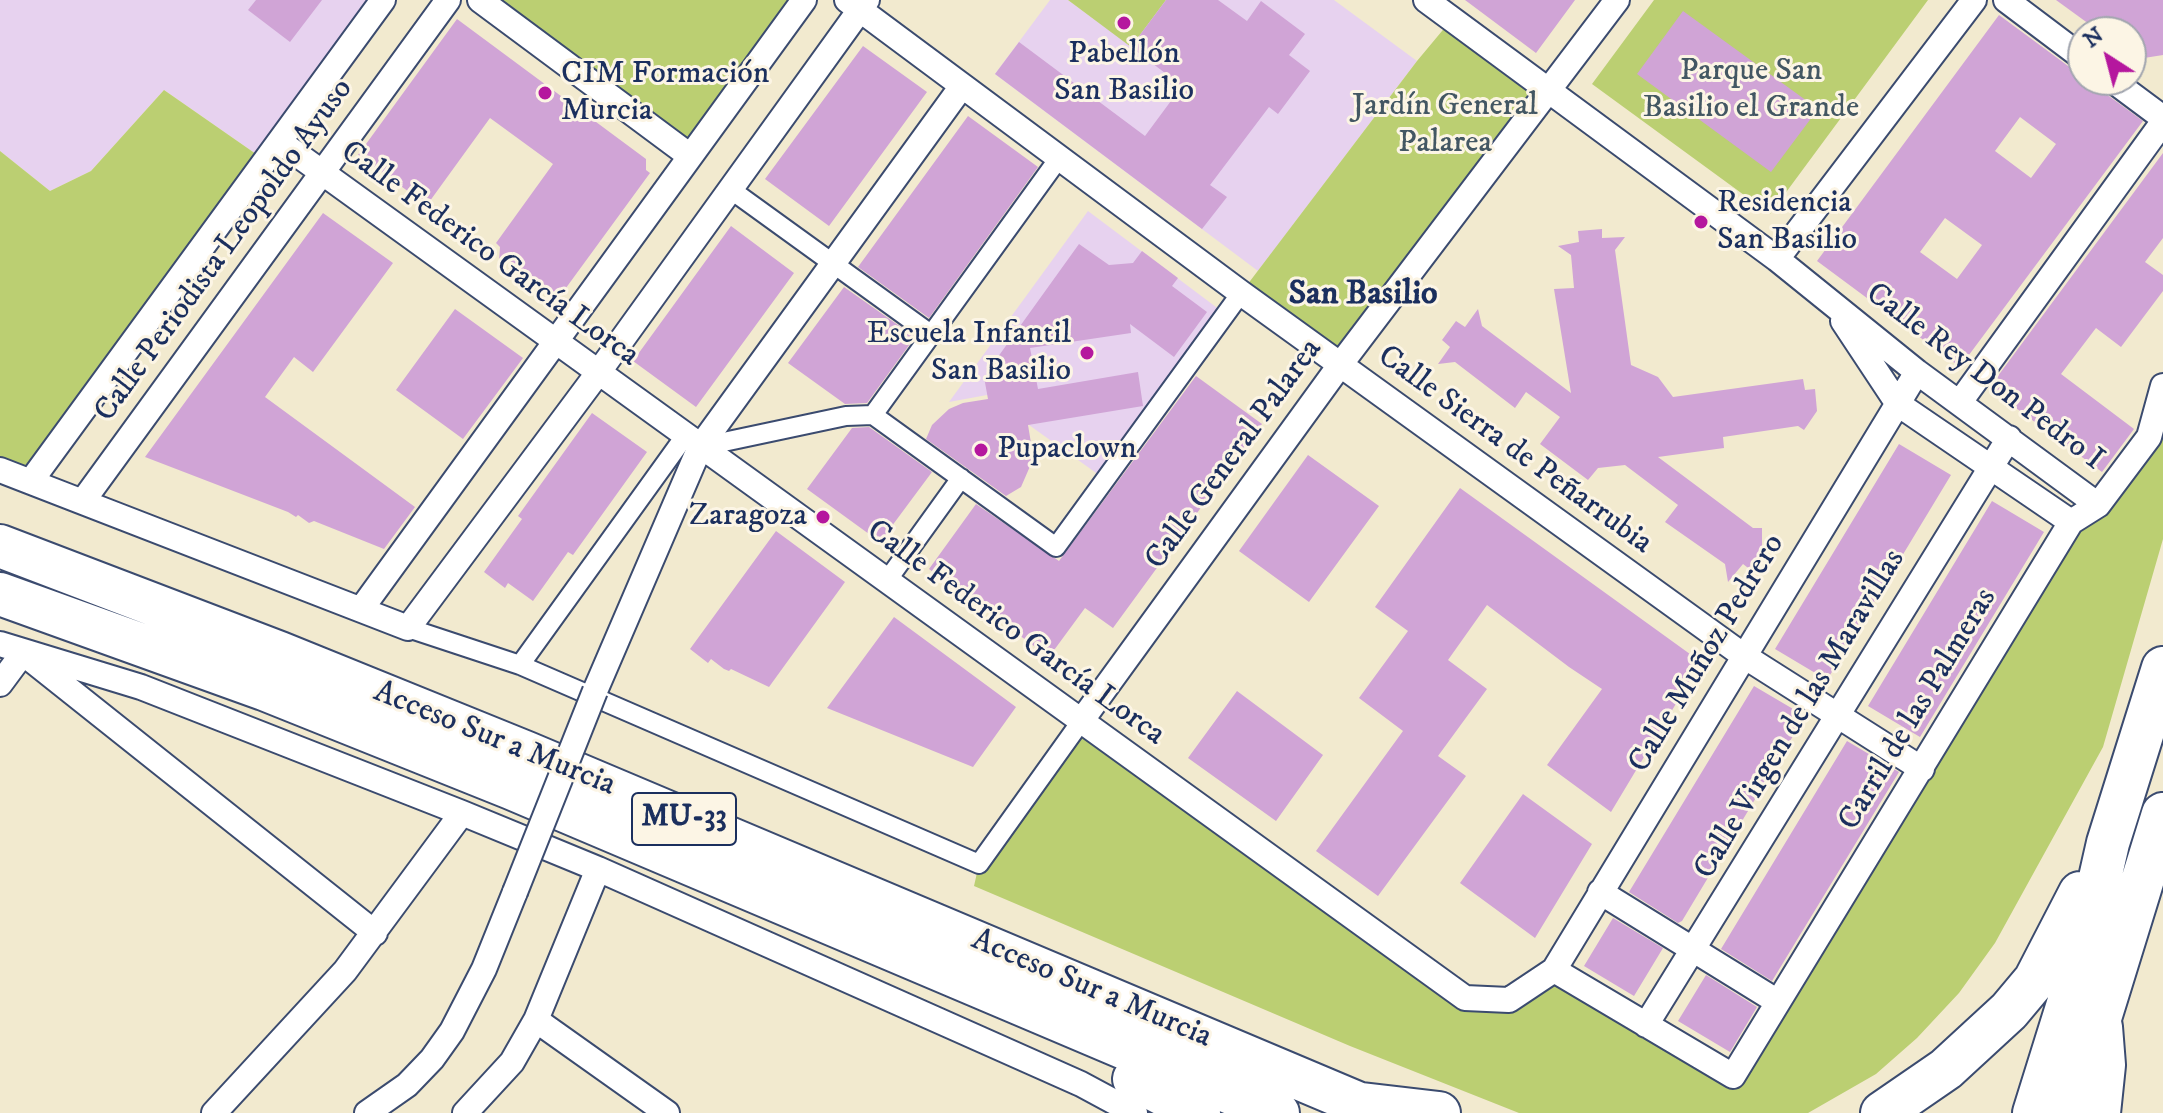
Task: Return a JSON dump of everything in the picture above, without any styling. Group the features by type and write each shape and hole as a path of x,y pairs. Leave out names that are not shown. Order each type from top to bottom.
{"highway":[{"name":"Acceso Sur a Murcia","path":"0,546 513,747 1371,1109 1439,1113"},
{"name":"Acceso Sur a Murcia","path":"0,594 264,689 724,876 1278,1113"},
{"path":"2034,1113 2081,962 2108,843 2163,668"},
{"path":"2059,1113 2100,1018 2163,814"},
{"path":"1882,1113 1899,1104 1980,1040 2035,980 2108,843"},
{"path":"724,876 1199,1113"},
{"path":"2099,1113 2104,1065 2100,1018"}],"street":[{"name":"Calle Periodista Leopoldo Ayuso","path":"31,481 383,0"},
{"name":"Calle Periodista Leopoldo Ayuso","path":"83,501 448,0"},
{"path":"480,0 690,156"},
{"path":"362,608 804,0"},
{"name":"Calle Rey Don Pedro I","path":"1426,0 1777,259 1917,372 2098,505"},
{"name":"Calle General Palarea","path":"1082,720 1340,365 1617,0"},
{"path":"2006,0 2067,46"},
{"path":"1777,259 1968,2"},
{"path":"408,628 598,373 858,3"},
{"name":"Calle Sierra de Peñarrubia","path":"858,3 962,86 1241,293 1744,656 1922,769"},
{"path":"520,665 834,263 962,86"},
{"path":"1960,402 2163,120 2132,96"},
{"name":"Calle Federico García Lorca","path":"280,142 1465,998 1509,1000 1554,970"},
{"path":"873,415 1059,158"},
{"path":"730,189 932,335"},
{"path":"692,441 846,416 873,415 1056,547 1241,293"},
{"name":"Calle Rey Don Pedro I","path":"1831,302 1898,404 2071,522"},
{"name":"Calle Muñoz Pedrero","path":"1554,970 1917,372"},
{"name":"Carril de las Palmeras","path":"1646,1025 1733,1076 2071,522 2098,505 2149,437 2163,386"},
{"name":"Calle Virgen de las Maravillas","path":"1646,1025 2009,438"},
{"path":"367,1113 407,1085 432,1059 452,1031 484,969 692,441"},
{"path":"0,470 408,628 520,665 979,864 1082,720"},
{"path":"886,582 961,478"},
{"path":"0,684 11,648 64,674 375,933"},
{"path":"64,674 141,687 462,813 598,869 1081,1084 1135,1113"},
{"path":"214,1113 345,971 462,813"},
{"path":"465,1113 512,1062 536,1020 598,869"},
{"path":"1600,892 1778,1002"},
{"path":"1554,970 1646,1025"},
{"path":"536,1020 667,1113"}],"shaded area":[{"path":"0,0 383,0 266,161 164,90 91,171 50,191 0,151"},
{"path":"1050,0 1068,0 1131,46 1166,0 1334,0 1417,61 1258,271 995,74"},
{"name":"Escuela Infantil San Basilio","path":"1088,211 1220,310 1099,475 987,395 949,402"}],"green space":[{"path":"480,0 804,0 690,156"},
{"name":"Pabellón San Basilio","path":"1068,0 1166,0 1131,47"},
{"name":"Parque San Basilio el Grande","path":"1654,0 1928,0 1770,214 1592,84"},
{"name":"Jardín General Palarea","path":"1452,19 1550,91 1340,365 1241,293"},
{"path":"164,90 266,161 31,481 0,470 0,151 50,191 91,171"},
{"path":"2163,386 2163,539 2103,747 1995,943 1959,993 1917,1038 1876,1074 1808,1113 1519,1113 1350,1046 974,886 979,864 1082,720 1465,998 1509,1000 1554,970 1733,1076 2071,522 2149,437"}],"building":[{"path":"256,0 322,0 290,42 248,10"},
{"path":"1166,0 1218,0 1247,21 1261,1 1305,34 1289,55 1310,71 1278,114 1269,107 1210,185 1227,197 1202,229 995,74 1019,42 1145,136 1182,86 1131,47"},
{"path":"1465,0 1575,0 1536,53"},
{"path":"2056,0 2163,0 2163,55 2147,58 2147,16 2078,16"},
{"path":"1683,11 1818,109 1771,172 1637,74"},
{"path":"1999,15 2067,65 2067,96 2109,96 2143,121 1960,367 1817,261","holes":["2020,117 2056,144 2031,178 1995,151","1945,218 1982,245 1957,279 1920,252"]},
{"path":"457,19 646,159 646,170 650,173 563,292 560,289 545,295 544,285 509,260 499,261 500,247 496,243 553,164 490,118 427,205 358,155"},
{"path":"863,46 927,92 829,226 765,179"},
{"path":"968,116 1038,167 929,318 858,267"},
{"path":"2163,153 2163,238 2145,262 2163,275 2163,291 2121,347 2096,328 2061,374 2134,429 2102,472 1989,388"},
{"path":"323,213 393,263 313,372 294,357 265,397 415,507 384,549 314,521 309,523 298,515 296,517 145,457"},
{"path":"731,226 794,273 696,407 633,361"},
{"path":"1602,229 1602,238 1625,237 1615,250 1631,365 1658,377 1673,397 1803,379 1805,390 1815,389 1817,411 1804,430 1798,426 1723,437 1724,448 1658,457 1753,528 1762,528 1762,557 1752,571 1743,564 1728,582 1725,564 1665,522 1678,505 1625,465 1598,468 1588,480 1540,444 1560,417 1526,392 1515,408 1455,362 1438,364 1450,347 1442,340 1456,321 1465,327 1478,309 1482,326 1571,393 1554,289 1574,288 1571,255 1558,246 1579,242 1578,231"},
{"path":"1079,244 1109,265 1133,263 1142,251 1178,278 1172,286 1207,312 1174,357 1130,324 1131,333 1030,348 1038,389 1138,372 1143,406 1028,425 1033,455 1031,464 1021,487 1006,496 926,439 932,425 949,409 988,399 984,377 997,374 995,361"},
{"path":"844,287 915,337 867,403 845,404 788,363"},
{"path":"455,309 523,358 463,439 396,390"},
{"path":"1196,376 1262,424 1113,628 1085,608 1049,657 929,569 976,504 1059,561"},
{"path":"592,413 647,452 573,555 568,552 533,601 508,583 505,588 484,572 522,519 518,516"},
{"path":"869,427 932,472 880,542 807,489 852,428"},
{"path":"1899,444 1951,475 1827,680 1775,649"},
{"path":"1308,455 1379,506 1309,602 1239,551"},
{"path":"1460,488 1701,662 1611,812 1547,765 1602,689 1487,605 1448,660 1487,689 1438,756 1466,776 1378,896 1316,851 1403,731 1359,698 1408,631 1375,607"},
{"path":"1992,501 2044,532 1920,737 1868,706"},
{"path":"776,531 845,582 769,687 731,669 724,669 711,659 708,663 690,649"},
{"path":"894,617 1016,707 973,767 827,708"},
{"path":"1754,686 1805,716 1678,923 1629,892"},
{"path":"1237,691 1323,755 1276,821 1188,758"},
{"path":"1847,741 1899,772 1772,981 1721,949"},
{"path":"1523,794 1592,844 1535,938 1460,883"},
{"path":"1613,918 1663,948 1634,996 1584,966"},
{"path":"1706,975 1757,1007 1730,1052 1678,1021"}],"place":[{"name":"Pabellón San Basilio","path":"1124,23"},
{"name":"CIM Formación Murcia","path":"545,93"},
{"name":"Residencia San Basilio","path":"1701,222"},
{"name":"Escuela Infantil San Basilio","path":"1087,353"},
{"name":"Pupaclown","path":"981,450"},
{"name":"Zaragoza","path":"823,517"}],"district":[{"name":"San Basilio","path":"1363,296"}]}
